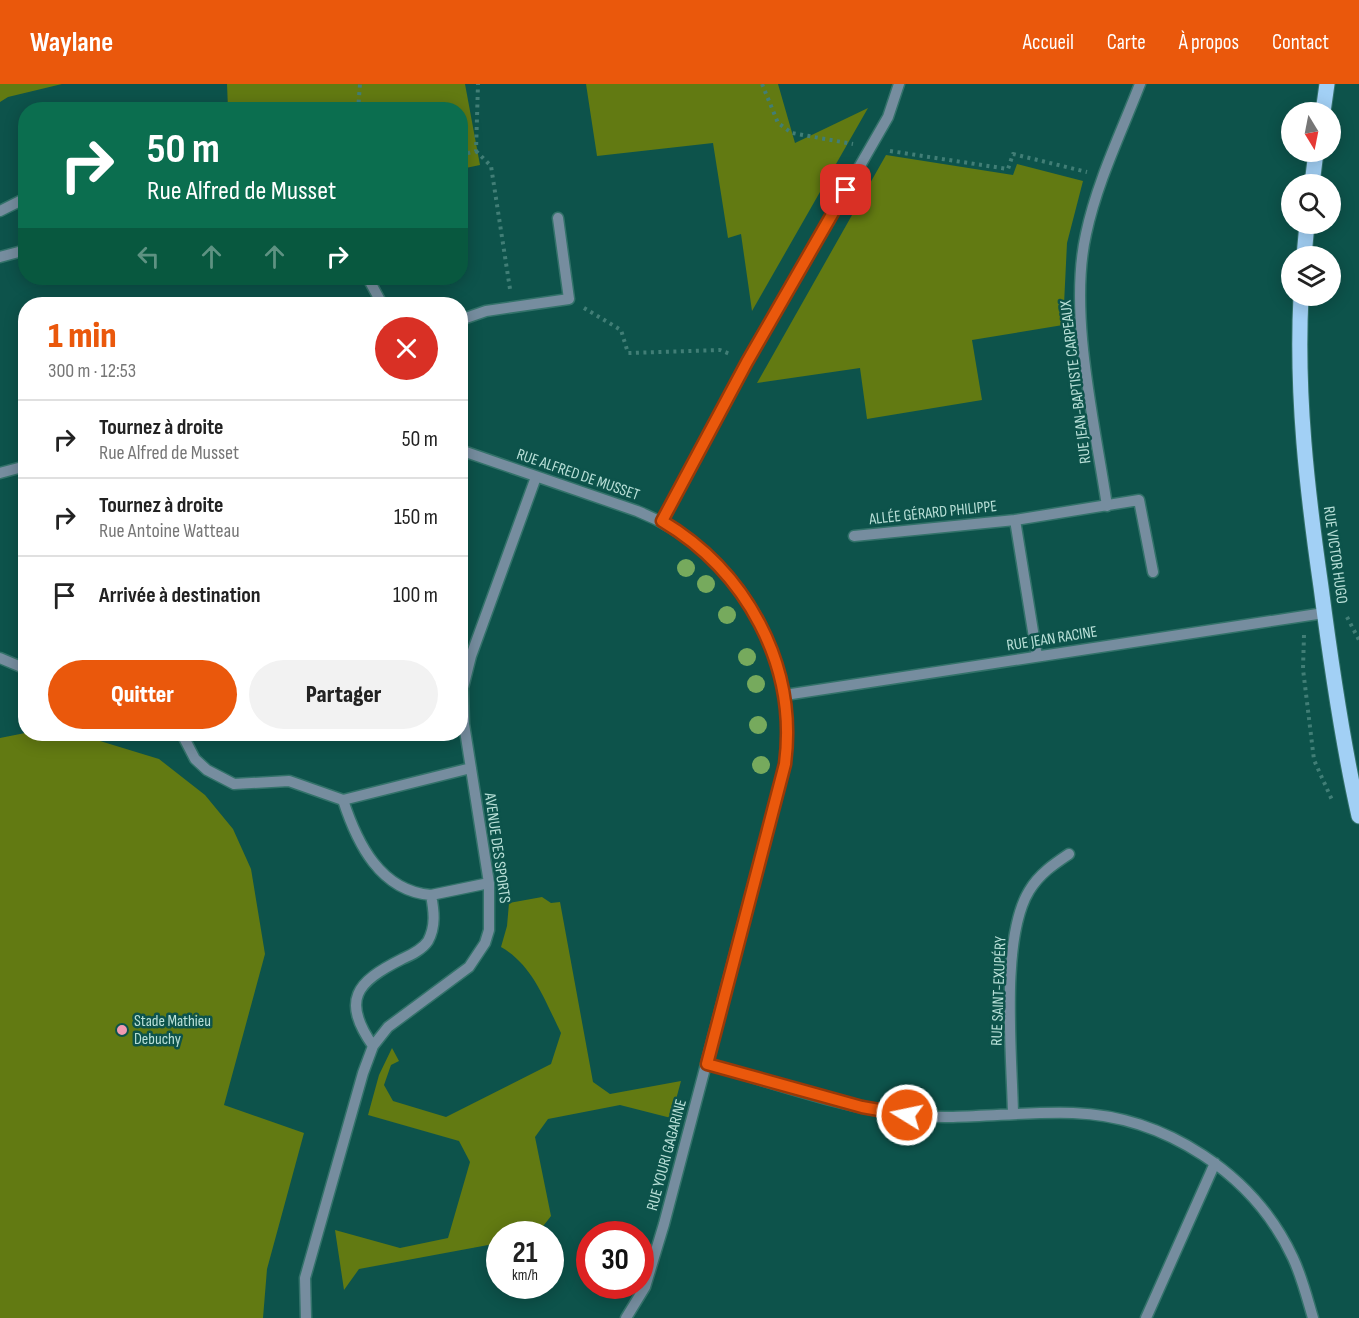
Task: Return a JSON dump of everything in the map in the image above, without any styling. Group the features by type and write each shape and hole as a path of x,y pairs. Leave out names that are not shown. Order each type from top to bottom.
{"main road":[{"path":"1324,102 1327,84"},
{"name":"RUE VICTOR HUGO","path":"1301,306 1299,365 1302,430 1324,613 1346,754 1359,816"}],"street":[{"path":"662,521 747,362 888,117 899,84"},
{"name":"RUE JEAN-BAPTISTE CARPEAUX","path":"1107,506 1080,319 1085,236 1102,176 1140,84"},
{"path":"0,211 18,202"},
{"path":"468,317 486,311 569,299 558,218"},
{"path":"0,257 18,252"},
{"name":"RUE ALFRED DE MUSSET","path":"468,453 662,521 706,551 740,591 774,653 784,695 788,736 785,764 707,1064"},
{"path":"0,473 18,468"},
{"name":"AVENUE DES SPORTS","path":"468,667 536,477"},
{"name":"ALLÉE GÉRARD PHILIPPE","path":"854,536 1015,520 1139,500 1153,572"},
{"name":"ALLÉE GÉRARD PHILIPPE","path":"1015,520 1037,656"},
{"name":"RUE JEAN RACINE","path":"784,695 1324,613"},
{"path":"0,658 18,666"},
{"path":"186,741 195,759 207,770 234,784 289,782 343,800 471,768"},
{"name":"AVENUE DES SPORTS","path":"306,1318 303,1294 305,1278 363,1073 373,1046 397,1019 456,979 478,956 489,930 489,883 467,741"},
{"path":"343,800 353,830 370,859 394,884 407,891 431,895 489,883"},
{"name":"RUE SAINT-EXUPÉRY","path":"1013,1114 1011,981 1015,936 1027,893 1048,868 1069,854"},
{"path":"373,1046 355,1015 356,998 368,978 420,950 428,940 434,915 431,895"},
{"path":"707,1064 890,1113 949,1117 1088,1114 1126,1120 1178,1140 1215,1163 1244,1189 1275,1228 1292,1257 1313,1318"},
{"name":"RUE YOURI GAGARINE","path":"626,1318 645,1287 707,1064"},
{"path":"1146,1318 1215,1163"}],"path":[{"path":"359,102 360,84"},
{"path":"478,84 476,151 491,166 513,307"},
{"path":"762,84 778,123 792,133 871,148 1008,169 1013,154 1102,176"},
{"path":"468,153 476,151"},
{"path":"569,299 621,330 628,352 720,350 747,362"},
{"path":"1344,610 1359,640"},
{"path":"1305,643 1304,669 1314,760 1334,804"}],"green space":[{"path":"0,84 62,84 8,97 0,102"},
{"path":"227,84 465,84 480,165 468,168 468,102 228,102"},
{"path":"586,84 778,84 795,143 868,108 752,311 741,234 728,238 713,143 597,156"},
{"path":"886,155 1013,175 1017,164 1083,181 1067,243 1063,325 972,340 982,400 867,419 860,368 757,383"},
{"name":"Stade Mathieu Debuchy","path":"18,734 18,741 100,741 159,759 205,795 233,829 251,869 265,954 224,1105 304,1133 267,1269 263,1318 0,1318 0,738"},
{"path":"542,897 551,903 560,902 593,1082 610,1094 681,1081 671,1118 620,1105 548,1119 535,1137 551,1216 547,1221 486,1221 486,1245 359,1269 344,1290 335,1230 400,1248 448,1238 470,1162 459,1141 368,1115 379,1075 392,1048 399,1061 391,1065 384,1085 393,1101 446,1117 551,1064 561,1033 530,974 522,964 501,947 507,926 509,903"}],"place":[{"name":"Stade Mathieu Debuchy","path":"122,1030"}],"route":[{"path":"846,190 747,362 662,521 685,534 706,551 740,591 758,620 778,661 787,715 788,744 785,764 707,1064 862,1107 907,1115"}]}
